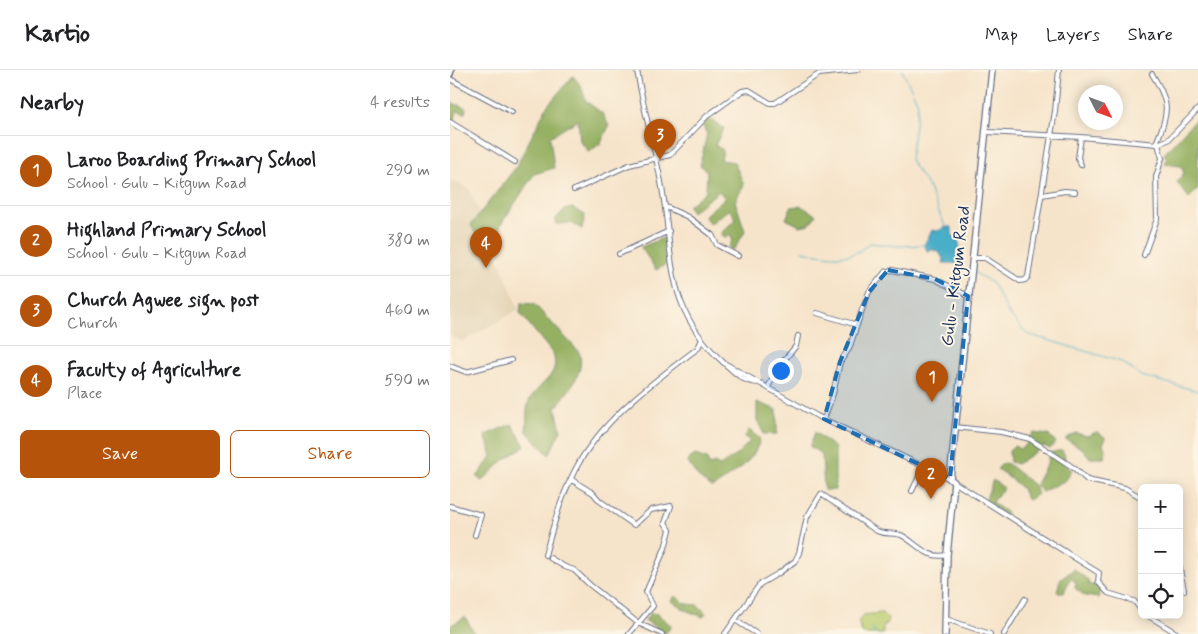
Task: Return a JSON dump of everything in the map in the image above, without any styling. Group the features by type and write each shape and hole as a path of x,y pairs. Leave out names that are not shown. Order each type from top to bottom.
{"main road":[{"name":"Gulu - Kitgum Road","path":"945,634 946,555 955,427 992,70"}],"street":[{"path":"450,74 451,70"},
{"path":"638,70 666,207 671,268 676,289 684,311 709,347 738,376 749,382 760,383 824,419 952,481 1099,573 1098,582 1108,593 1132,600 1138,607"},
{"path":"574,190 629,165 670,155 707,116 742,91 749,90 767,102 775,103 819,74 858,70"},
{"path":"973,258 986,258 1020,280 1025,280 1028,277 1033,258 1059,86 1059,70"},
{"path":"1144,255 1157,218 1156,177 1162,158 1157,144 1166,104 1164,92 1152,74"},
{"path":"450,79 512,112"},
{"path":"987,132 1081,137 1157,144 1168,140 1198,109"},
{"path":"450,122 515,162"},
{"path":"1081,137 1078,158 1081,165"},
{"path":"1042,195 1065,191 1075,192"},
{"path":"666,207 688,217 712,235 717,245 738,256"},
{"path":"618,254 669,231"},
{"path":"824,419 833,394 840,362 849,349 869,292 877,279 888,270 949,284 962,295 968,296"},
{"path":"817,313 857,325"},
{"path":"768,387 780,365 796,346 798,336"},
{"path":"545,554 558,510 582,458 624,409 698,348 702,339"},
{"path":"698,348 709,347"},
{"path":"450,366 466,372 511,360"},
{"path":"955,427 1000,432 1030,439 1074,468 1087,480 1131,490 1138,495"},
{"path":"912,491 924,466"},
{"path":"572,480 593,492 600,501 634,525 652,510 671,506 665,524 670,530 665,548 646,592 653,606 629,634"},
{"path":"725,634 760,584 779,574 795,561 799,553 807,517 821,494 877,532 884,535 901,535 920,550 936,555 946,555"},
{"path":"450,506 481,515 475,535"},
{"path":"550,558 574,570 590,585 638,622 662,634"},
{"path":"1181,574 1184,590"},
{"path":"1004,634 1026,599"},
{"path":"946,619 990,634"},
{"path":"1154,619 1178,634"},
{"path":"735,620 757,634"}],"highlighted area":[{"path":"888,270 935,279 968,296 950,479 824,419 840,362 869,292"}],"shaded area":[{"path":"450,180 469,188 519,309 462,342 450,335"}],"green space":[{"path":"573,76 581,86 586,101 603,114 609,126 601,143 589,152 580,141 578,120 550,137 554,168 534,174 500,226 500,242 487,255 471,225 516,167 547,106"},
{"path":"450,102 466,108 465,113 457,111 455,119 450,118"},
{"path":"1198,117 1198,189 1189,198 1177,182 1184,173 1181,166 1165,164 1167,159 1164,154"},
{"path":"707,118 724,128 715,145 723,150 721,160 734,162 744,185 735,201 745,231 735,248 730,251 729,247 733,239 729,234 725,238 721,233 736,219 729,209 710,224 704,216 725,198 719,191 692,212 688,206 706,191 707,171 700,165 707,134 702,124"},
{"path":"801,206 816,215 810,224 800,226 786,219 791,207"},
{"path":"572,208 585,215 582,229 571,223 557,224 555,220 564,210"},
{"path":"666,237 668,263 656,270 641,247"},
{"path":"521,303 534,304 579,352 580,368 578,375 556,408 561,430 549,455 526,431 527,414 531,397 551,375 555,362 553,354 520,313"},
{"path":"757,402 777,410 777,434 764,434 757,420"},
{"path":"512,424 525,446 504,460 482,481 477,477 492,456 485,435"},
{"path":"749,430 760,439 753,455 748,461 712,488 697,476 687,461 695,455 707,459 709,466 714,463 720,466 739,453 750,441 745,437"},
{"path":"815,432 835,448 835,490 824,490 822,454 810,447"},
{"path":"1097,432 1106,438 1103,444 1106,451 1104,458 1090,458 1083,449 1065,439 1076,433 1087,436"},
{"path":"1033,433 1049,435 1056,442 1050,449 1044,446 1017,464 1010,462 1009,451 1014,446 1020,449 1025,446"},
{"path":"1062,450 1065,456 1063,463 1072,470 1066,480 1042,492 1036,484 1047,464 1049,453"},
{"path":"1003,463 1008,464 1035,486 1038,494 1028,500 1021,487 997,469"},
{"path":"993,480 1004,488 992,502 1007,513 1004,517 985,501"},
{"path":"1074,569 1088,580 1089,585 1100,585 1099,598 1085,596 1075,588 1076,582 1072,579 1068,582 1064,593 1057,592 1060,580"},
{"path":"675,596 686,604 698,605 706,613 703,617 685,610 672,601"},
{"path":"651,613 657,614 672,626 665,634 645,620"},
{"path":"882,613 888,619 888,623 883,627 883,634 863,634 858,622 863,615"},
{"path":"465,617 475,634 450,634 450,626"}],"water":[{"path":"945,227 952,227 952,235 958,239 960,248 955,251 963,267 954,263 943,263 944,260 939,252 930,249 928,252 924,245 932,230 938,231"}],"waterway":[{"path":"902,70 918,103 910,160 928,186 945,226"},
{"path":"802,251 837,256 854,253 869,243 898,246 926,245"},
{"path":"974,272 992,283 1009,314 1027,334 1122,362 1141,376 1198,391"},
{"path":"872,627 875,634"}],"place":[{"name":"Church Agwee sign post","path":"660,160"},
{"name":"Faculty of Agriculture","path":"486,268"},
{"name":"Laroo Boarding Primary School","path":"932,402"},
{"name":"Highland Primary School","path":"931,499"}]}
